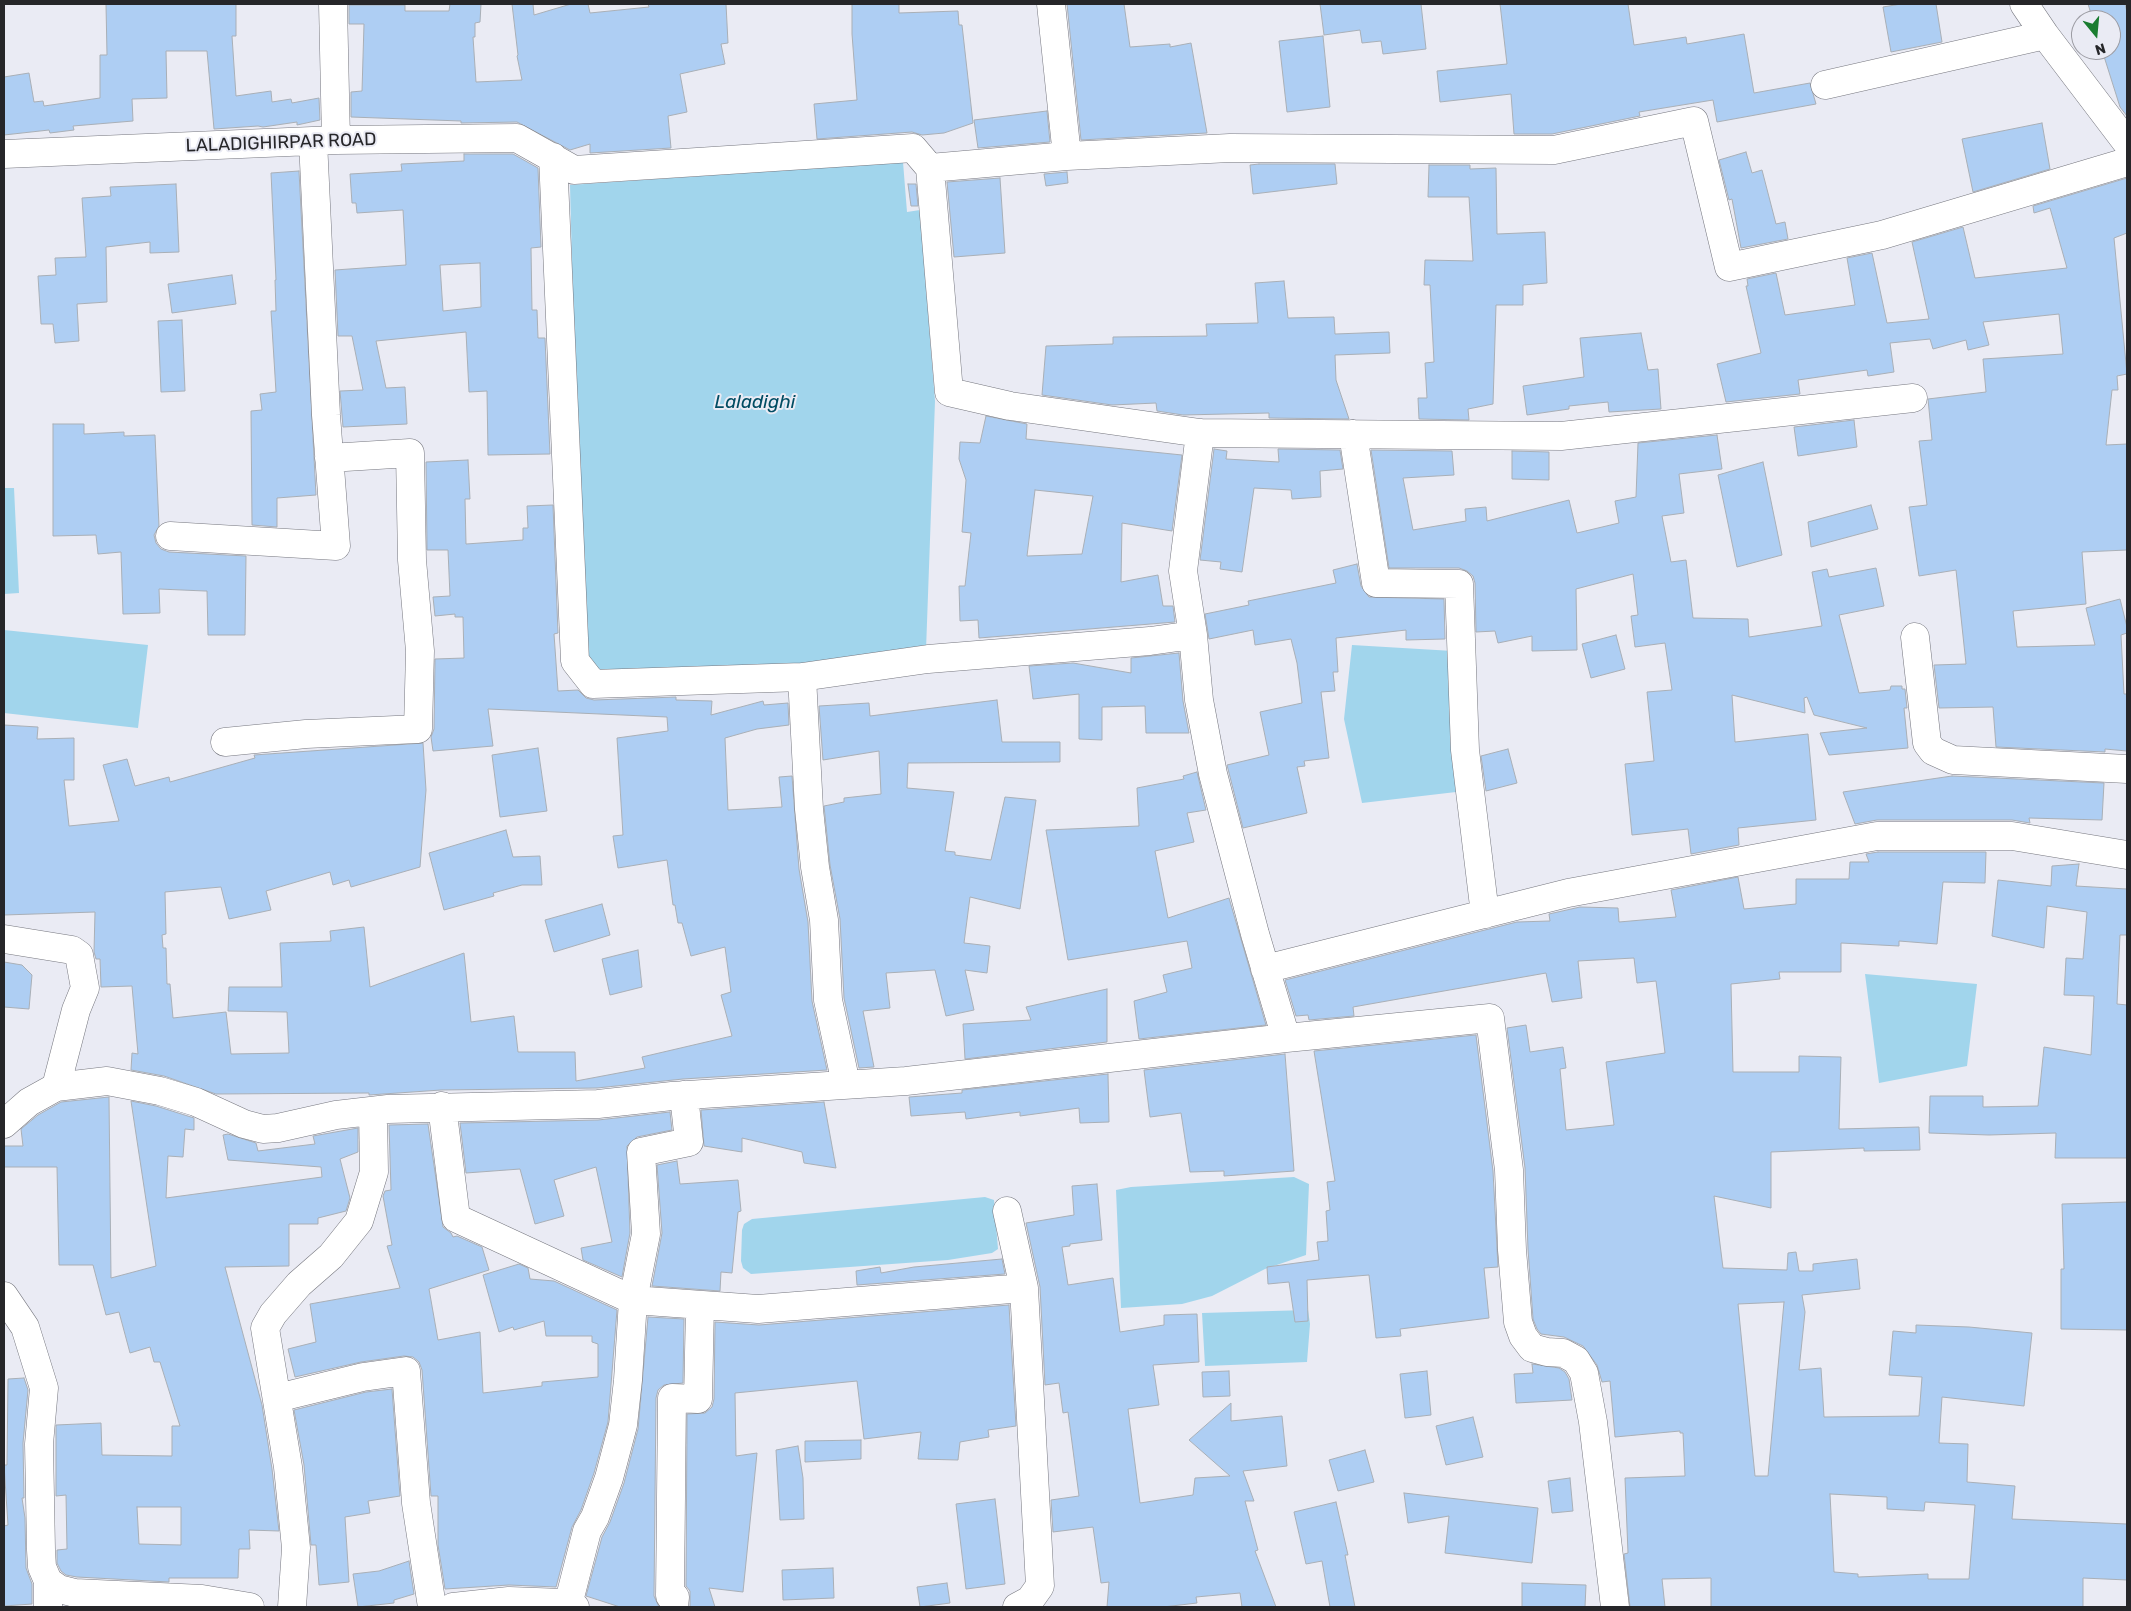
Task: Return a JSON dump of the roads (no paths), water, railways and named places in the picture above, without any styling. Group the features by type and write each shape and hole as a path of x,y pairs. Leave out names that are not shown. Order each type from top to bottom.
{"street":[{"path":"170,536 336,546 330,458 324,140 333,4"},
{"path":"1051,4 1067,156"},
{"path":"2024,4 2045,35 2127,143"},
{"path":"1826,84 2045,35"},
{"path":"1913,398 1561,436 1200,433 1010,406 949,392 930,168 1067,156 1230,148 1554,150 1694,120 1729,267 1882,235 2127,162"},
{"name":"LALADIGHIRPAR ROAD","path":"4,154 324,140 517,138 574,170 913,148 930,168"},
{"path":"553,157 575,661 593,684 802,677 928,659 1141,642 1193,635"},
{"path":"1200,433 1183,571 1193,635 1199,700 1213,774 1265,968 1286,1038"},
{"path":"1352,434 1376,582 1459,584 1465,750 1485,914"},
{"path":"225,742 306,734 418,729 420,651 412,560 410,452 330,458"},
{"path":"1915,637 1927,743 1933,751 1953,760 2127,769"},
{"path":"802,677 809,809 815,867 824,920 825,973 828,1000 846,1084"},
{"path":"1265,968 1568,893 1877,836 2012,836 2127,855"},
{"path":"4,940 72,950 79,956 84,988 76,1010 56,1087"},
{"path":"4,1124 29,1102 56,1087 107,1081 160,1090 196,1102 244,1124 263,1129 296,1125 336,1115 373,1111 442,1106 598,1104 684,1095 906,1081 1286,1038 1490,1018 1509,1170 1512,1250 1518,1322 1523,1336 1532,1348 1547,1352 1563,1353 1576,1360 1584,1374 1593,1422 1615,1607"},
{"path":"453,1607 509,1601 572,1606 587,1531 595,1517 609,1478 623,1425 633,1300 646,1234 641,1152 689,1142 684,1095"},
{"path":"442,1106 456,1218 633,1300 758,1309 1024,1288"},
{"path":"292,1607 296,1548 288,1467 265,1328 273,1314 299,1284 331,1256 359,1221 374,1172 373,1111"},
{"path":"1007,1211 1024,1288 1040,1586 1030,1600 1017,1607"},
{"path":"4,1296 25,1326 44,1388 39,1444 41,1550 42,1567 48,1594 59,1589 75,1593 202,1599 250,1607"},
{"path":"674,1607 675,1597 670,1596 672,1398 698,1399 700,1306"},
{"path":"277,1398 354,1378 406,1371 416,1503 432,1607"}],"water":[{"name":"Laladighi","path":"903,162 907,212 920,210 935,401 926,650 797,668 600,674 582,657 570,185"},
{"path":"4,488 14,488 19,593 4,594"},
{"path":"4,630 148,645 138,728 4,713"},
{"path":"1352,645 1453,651 1456,792 1362,803 1344,719"},
{"path":"1865,974 1977,984 1967,1066 1879,1083"},
{"path":"1294,1177 1309,1184 1306,1255 1265,1269 1212,1296 1182,1304 1121,1308 1116,1190 1131,1187"},
{"path":"985,1197 994,1200 998,1249 992,1253 948,1260 751,1274 743,1268 741,1261 742,1230 744,1224 752,1219"},
{"path":"1308,1310 1310,1324 1307,1362 1205,1366 1202,1313"}]}
